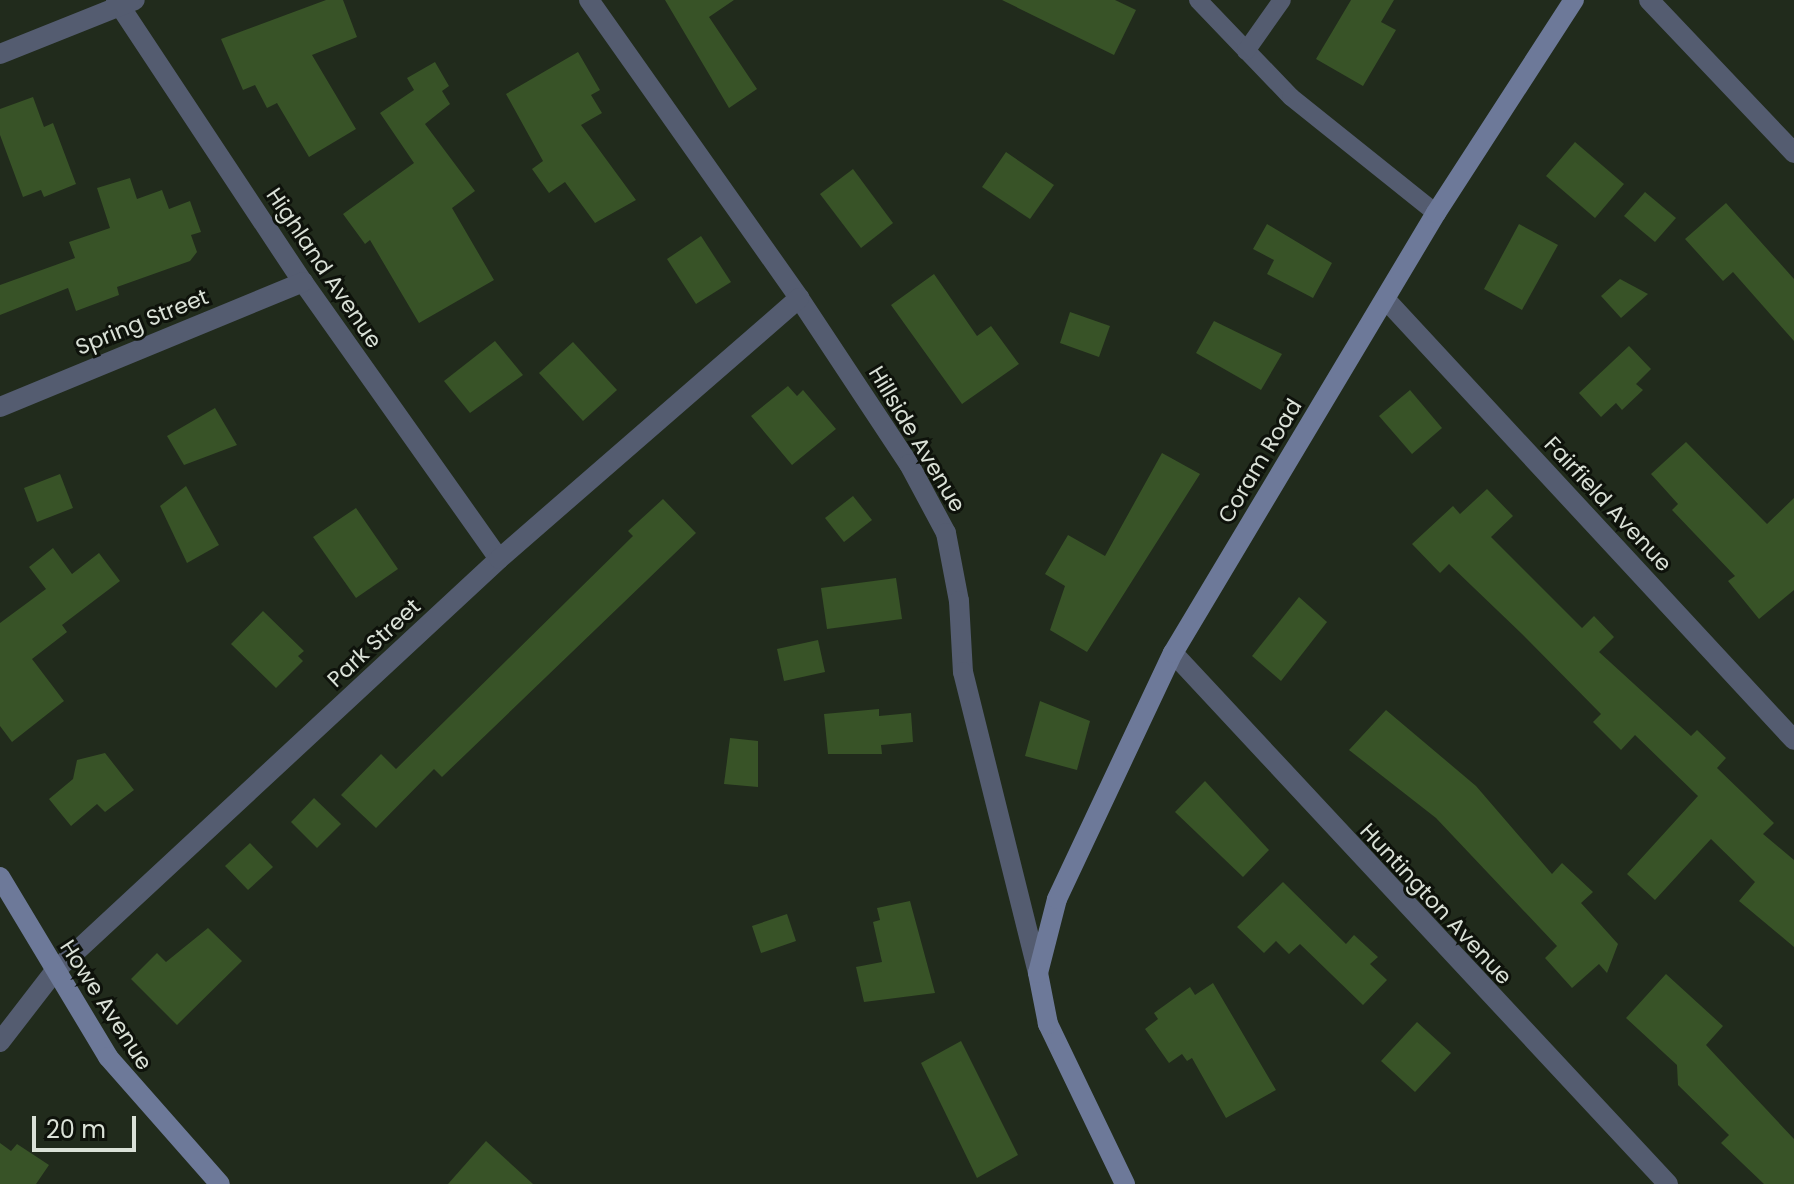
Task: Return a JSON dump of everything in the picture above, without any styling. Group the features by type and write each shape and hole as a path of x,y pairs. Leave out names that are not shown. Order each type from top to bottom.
{"street":[{"name":"Hillside Avenue","path":"589,0 799,298 909,464 946,533 959,601 963,672 1038,973"},
{"name":"Coram Road","path":"1038,973 1057,899 1173,653 1388,302 1436,213 1574,0"},
{"path":"1649,0 1794,153"},
{"path":"0,54 123,2"},
{"name":"Highland Avenue","path":"123,2 303,282 499,559"},
{"name":"Spring Street","path":"0,407 303,282"},
{"name":"Park Street","path":"0,1042 54,972 499,559 799,298"},
{"name":"Fairfield Avenue","path":"1388,302 1794,740"},
{"name":"Huntington Avenue","path":"1173,653 1668,1184"},
{"name":"Howe Avenue","path":"0,877 54,972 145,1106 220,1184"},
{"path":"1038,973 1048,1024 1125,1184"}],"lane":[{"path":"1198,0 1291,97 1436,213"},
{"path":"1246,51 1282,0"}],"building":[{"path":"326,0 343,0 357,37 312,55 356,129 309,157 277,103 267,108 255,85 243,90 221,39"},
{"path":"665,0 734,0 709,17 757,89 729,108"},
{"path":"1002,0 1115,0 1136,10 1114,55"},
{"path":"1351,0 1394,0 1381,22 1396,30 1363,86 1316,59"},
{"path":"578,52 600,90 591,95 602,113 581,125 636,200 595,223 565,182 549,193 532,169 543,161 506,94"},
{"path":"435,62 449,86 442,91 450,104 425,124 475,191 452,208 494,280 419,323 370,240 365,244 343,214 414,163 380,113 414,90 407,78"},
{"path":"33,97 44,127 53,123 76,184 44,197 41,190 23,197 0,135 0,109"},
{"path":"1575,142 1624,184 1595,218 1546,176"},
{"path":"1006,152 1054,185 1030,219 982,187"},
{"path":"853,169 893,223 861,248 820,194"},
{"path":"130,178 137,199 162,190 169,209 190,201 201,232 191,235 197,252 190,261 117,287 119,295 76,311 68,288 0,315 0,285 75,258 69,242 110,228 97,188"},
{"path":"1645,192 1676,218 1655,242 1624,216"},
{"path":"1726,203 1794,279 1794,341 1733,272 1723,281 1685,239"},
{"path":"1267,224 1332,263 1313,298 1267,274 1274,260 1253,249"},
{"path":"1519,224 1558,245 1522,310 1484,289"},
{"path":"701,236 731,282 696,304 667,259"},
{"path":"934,274 977,336 991,326 1019,364 962,404 891,305"},
{"path":"1620,279 1648,294 1621,318 1601,296"},
{"path":"1070,312 1110,326 1099,357 1060,343"},
{"path":"1214,321 1282,354 1261,390 1196,353"},
{"path":"495,341 523,375 470,413 444,381"},
{"path":"573,342 617,390 583,421 539,373"},
{"path":"1629,346 1651,369 1636,384 1643,390 1622,410 1616,403 1601,417 1579,393"},
{"path":"788,386 797,396 803,390 836,429 792,465 751,416"},
{"path":"1410,390 1442,428 1412,454 1379,416"},
{"path":"215,408 237,445 184,465 167,436"},
{"path":"1686,442 1767,524 1794,498 1794,590 1759,619 1728,581 1735,576 1672,510 1678,504 1651,474"},
{"path":"1162,453 1200,474 1087,652 1050,630 1065,586 1045,574 1068,535 1105,556"},
{"path":"60,474 73,508 37,522 24,488"},
{"path":"186,486 219,545 187,563 160,506"},
{"path":"1487,489 1513,516 1491,537 1582,628 1594,616 1614,637 1599,652 1691,736 1697,730 1726,758 1717,768 1774,823 1763,834 1794,860 1794,947 1739,901 1755,882 1711,839 1655,900 1627,874 1698,796 1635,735 1621,750 1593,722 1601,714 1522,634 1449,564 1440,573 1412,544 1453,506 1460,514"},
{"path":"853,496 872,520 844,542 825,518"},
{"path":"663,499 696,533 442,777 434,769 376,828 341,795 381,754 396,769 633,536 628,531"},
{"path":"356,508 398,569 356,598 313,537"},
{"path":"53,548 72,574 99,553 120,581 62,625 67,632 32,659 64,701 12,742 0,726 0,623 46,589 29,567"},
{"path":"896,578 902,619 827,629 821,588"},
{"path":"1299,597 1327,622 1281,681 1252,656"},
{"path":"263,611 304,651 298,656 303,661 276,688 231,644"},
{"path":"818,640 825,672 784,681 777,649"},
{"path":"1040,701 1090,721 1077,770 1025,756"},
{"path":"879,709 879,716 911,713 913,742 881,745 882,754 828,754 824,714"},
{"path":"1386,710 1476,786 1552,874 1562,863 1593,892 1581,903 1618,944 1607,973 1599,964 1572,988 1545,958 1557,946 1436,818 1349,750"},
{"path":"730,738 758,741 758,787 724,784"},
{"path":"105,753 134,790 105,812 97,804 71,826 49,799 73,779 77,760"},
{"path":"1205,781 1269,850 1243,877 1175,812"},
{"path":"314,798 341,824 317,848 291,822"},
{"path":"250,843 273,867 248,890 225,866"},
{"path":"1283,882 1346,944 1354,935 1378,957 1370,964 1387,980 1363,1005 1300,944 1289,954 1276,941 1264,953 1237,927"},
{"path":"910,901 935,993 864,1002 856,967 882,962 873,922 880,920 877,908"},
{"path":"787,914 796,941 761,953 752,926"},
{"path":"208,928 242,961 177,1025 131,979 157,953 166,962"},
{"path":"1666,974 1723,1026 1706,1045 1794,1139 1794,1184 1764,1184 1721,1143 1729,1135 1678,1085 1677,1065 1626,1018"},
{"path":"1213,983 1276,1090 1226,1118 1192,1058 1187,1061 1182,1054 1169,1063 1145,1029 1158,1019 1154,1013 1190,987 1195,995"},
{"path":"1417,1022 1451,1053 1415,1092 1381,1061"},
{"path":"961,1041 1018,1155 977,1178 921,1063"},
{"path":"486,1141 533,1184 448,1184"},
{"path":"0,1143 11,1151 17,1144 49,1165 36,1184 0,1184"}]}
